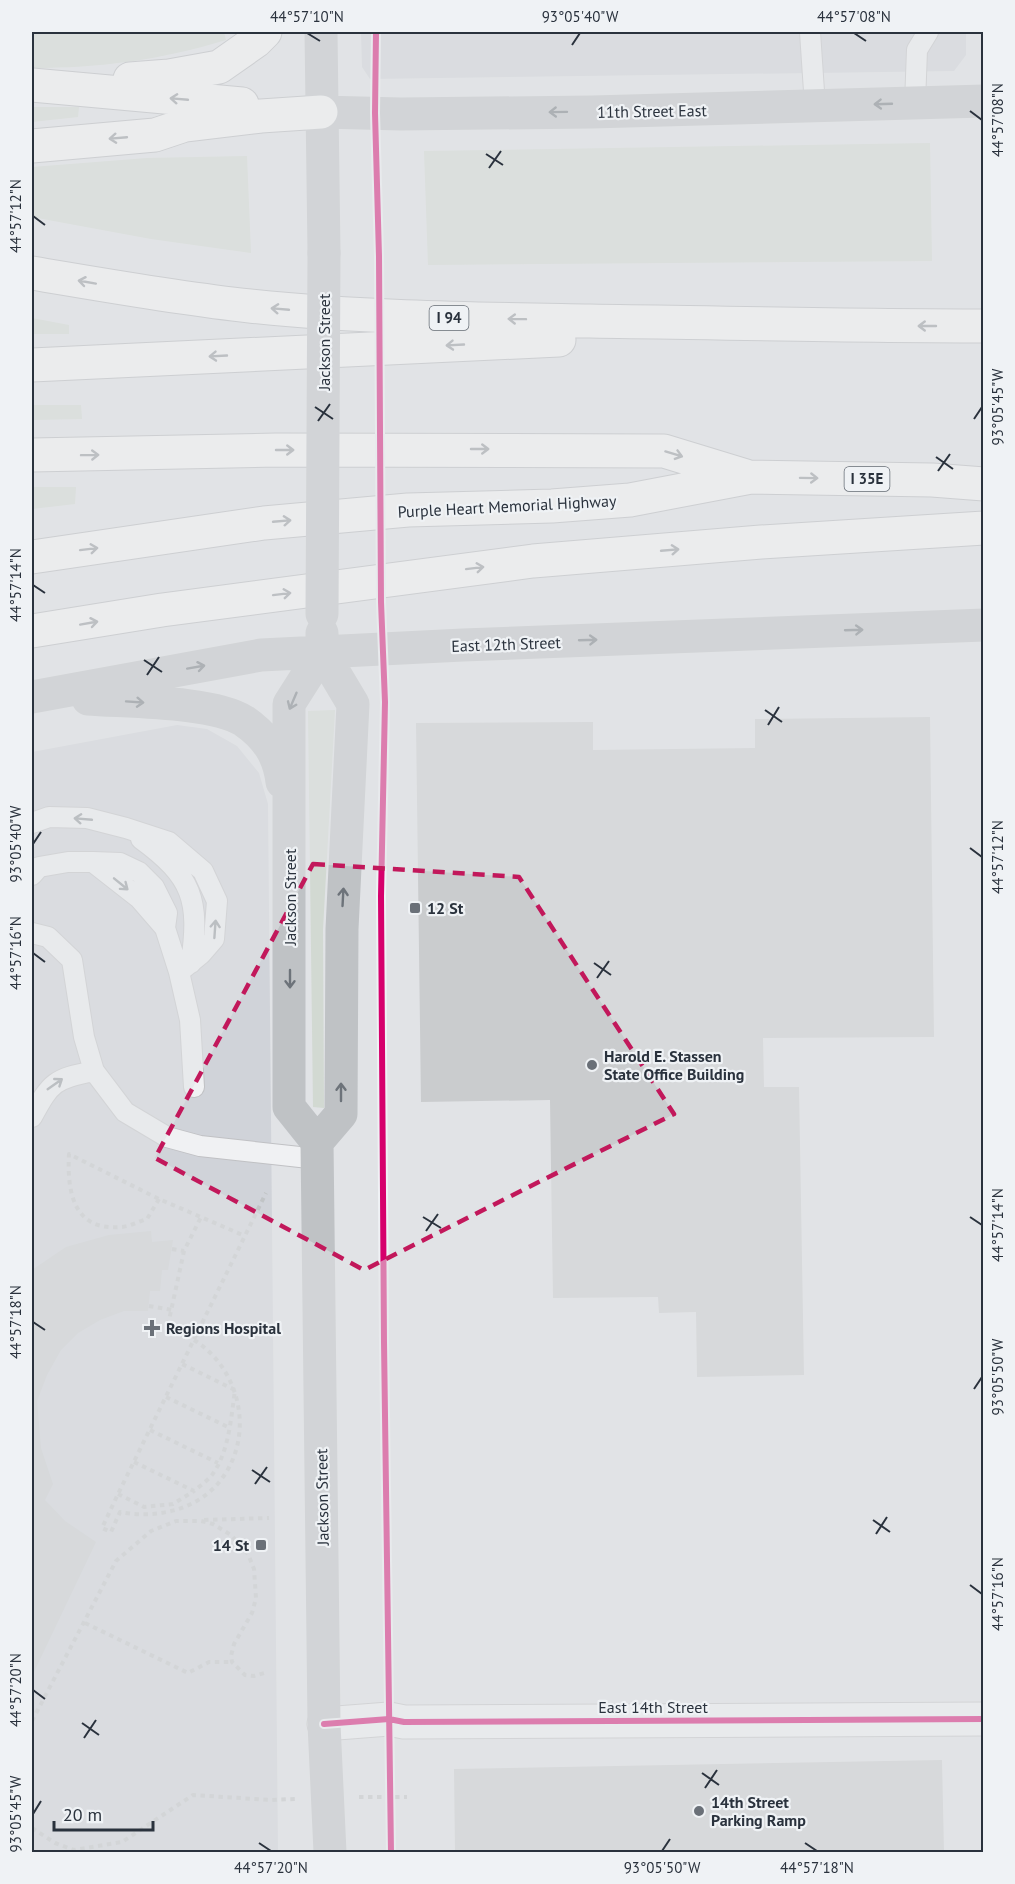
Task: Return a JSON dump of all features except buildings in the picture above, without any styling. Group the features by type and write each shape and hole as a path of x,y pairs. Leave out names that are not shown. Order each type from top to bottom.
{"highway":[{"path":"33,85 169,76 219,67 265,32"},
{"path":"33,85 321,111"},
{"path":"32,147 155,135 184,125 321,111"},
{"name":"I 94","path":"32,273 169,296 328,313 445,318 870,326"},
{"path":"32,365 870,326 984,326"},
{"name":"I 35E","path":"32,455 276,450 664,451 751,477"},
{"name":"Purple Heart Memorial Highway","path":"32,557 264,523 408,510 552,506 630,500 751,477 932,480 984,484"},
{"path":"32,631 173,608 533,561 761,542 984,528"}],"main road":[{"name":"Jackson Street","path":"321,32 324,253 322,652 289,704 289,1107 317,1150 324,1724 330,1852"},
{"name":"11th Street East","path":"321,111 437,113 984,101"},
{"name":"East 12th Street","path":"33,696 261,656 984,625"},
{"path":"317,1150 341,1114 342,929 353,704 322,652"},
{"path":"33,696 185,706 216,711 243,720 267,741 280,764 290,831"}],"street":[{"name":"East 14th Street","path":"324,1724 389,1719 404,1722 984,1719"}],"lane":[{"path":"810,32 815,106"},
{"path":"915,103 917,50 928,32"},
{"path":"32,823 49,817 87,818 126,828 164,855 183,879 192,902 196,928 185,968 194,1087"},
{"path":"32,875 39,867 68,862 120,863 139,872 154,887 168,913 165,928 185,968"},
{"path":"32,933 48,937 72,960 84,1037 94,1071 125,1112 167,1137 200,1146 317,1150"},
{"path":"32,1126 32,1116 48,1089 68,1076 94,1071"}],"path":[{"path":"159,1199 147,1219 121,1228 100,1226 82,1215 72,1199 68,1179 69,1154 159,1199 245,1236"},
{"path":"194,1340 204,1346 221,1364 235,1390 240,1410 239,1434 233,1459 223,1477 207,1494 174,1511 143,1516 120,1512 111,1532 102,1528 266,1192"},
{"path":"166,1334 184,1251 201,1216"},
{"path":"172,1249 184,1251"},
{"path":"149,1306 172,1310"},
{"path":"182,1364 235,1390"},
{"path":"118,1494 144,1507 173,1504 212,1476 226,1443 235,1390"},
{"path":"166,1397 230,1428"},
{"path":"150,1430 218,1463"},
{"path":"134,1462 194,1491"},
{"path":"174,1511 176,1521"},
{"path":"32,1721 116,1561 151,1531 176,1521 269,1518"},
{"path":"201,1521 213,1524 231,1535 243,1547 254,1569 256,1598 254,1607 232,1650 232,1662 245,1675 254,1676 268,1672"},
{"path":"85,1623 188,1672 209,1662 232,1662"},
{"path":"390,1786 391,1807"},
{"path":"32,1828 54,1842 74,1850 122,1842 193,1795 270,1800 407,1797"}],"highlighted area":[{"path":"313,864 519,877 674,1114 364,1270 155,1158"}],"shaded area":[{"path":"32,32 224,32 226,40 154,58 106,64 32,68"},
{"path":"361,32 966,32 966,55 954,71 370,79 362,67"},
{"path":"32,107 79,107 78,117 32,122"},
{"path":"930,143 932,261 428,265 424,151"},
{"path":"247,156 251,253 151,239 32,217 32,167 147,158"},
{"path":"32,318 69,325 69,334 32,334"},
{"path":"32,405 81,405 82,419 32,420"},
{"path":"32,487 76,487 75,504 32,509"},
{"path":"335,710 323,930 324,1108 313,1107 308,711"},
{"name":"Regions Hospital","path":"177,725 207,729 237,746 259,773 268,804 278,1852 32,1852 32,752"}],"cycle path":[{"path":"376,32 381,602 385,702 381,896 391,1852"},
{"path":"324,1724 389,1719 404,1722 984,1719"}],"place":[{"name":"12 St","path":"415,908"},
{"name":"Harold E. Stassen State Office Building","path":"592,1065"},
{"name":"Regions Hospital","path":"152,1328"},
{"name":"14 St","path":"261,1545"},
{"name":"14th Street Parking Ramp","path":"699,1811"}]}
